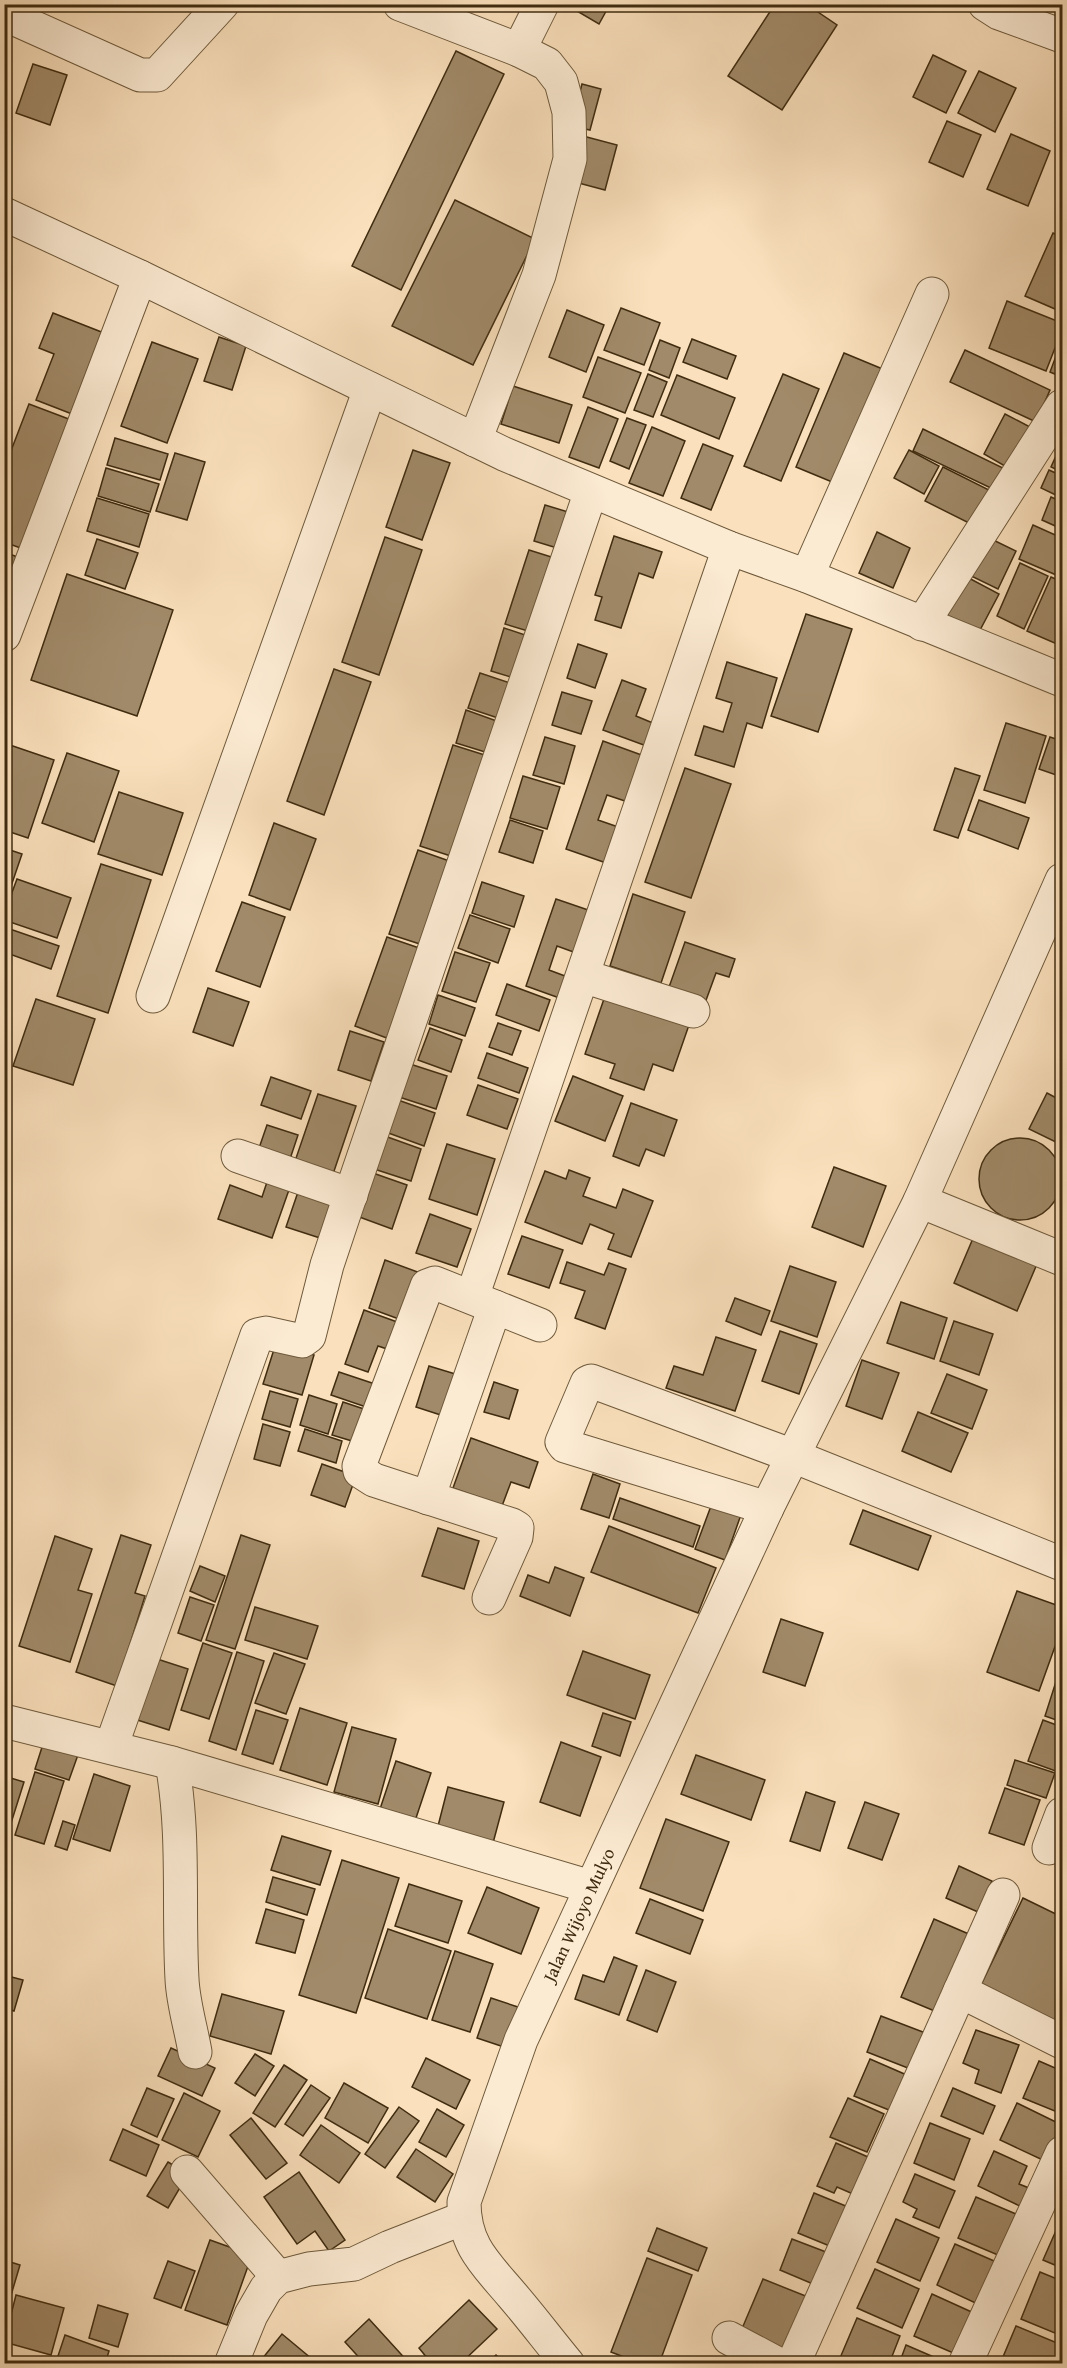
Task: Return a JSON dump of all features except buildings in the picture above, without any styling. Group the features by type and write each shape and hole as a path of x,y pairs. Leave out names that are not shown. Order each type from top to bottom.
{"street":[{"path":"4,14 140,75 157,75 222,4"},
{"path":"400,4 519,50 547,64 561,82 568,112 570,159 539,275 475,440"},
{"path":"519,50 542,4"},
{"path":"985,4 999,13 1062,36"},
{"path":"4,214 140,277 475,440 729,548 807,576 1062,680"},
{"path":"4,634 140,277"},
{"path":"807,576 932,294"},
{"path":"153,996 370,389"},
{"path":"922,624 1062,406"},
{"path":"111,1747 257,1335 266,1333 302,1341 309,1336 327,1265 591,491"},
{"path":"428,1497 484,1302 583,976 729,548"},
{"name":"Jalan Wijoyo Mulyo","path":"568,2364 511,2294 486,2268 476,2251 464,2218 464,2202 521,2040 767,1508 920,1200 1062,880"},
{"path":"583,976 693,1011"},
{"path":"238,1156 351,1195"},
{"path":"920,1200 1062,1259"},
{"path":"489,1598 516,1537 517,1528 374,1480 360,1471 359,1466 427,1286 435,1282 540,1325"},
{"path":"767,1508 565,1446 562,1442 584,1388 591,1381 793,1456 1062,1564"},
{"path":"4,1721 172,1763 591,1887"},
{"path":"172,1763 178,1797 182,1864 182,1981 195,2052"},
{"path":"1049,1848 1062,1814"},
{"path":"793,2364 1003,1895"},
{"path":"960,1991 1062,2042"},
{"path":"965,2364 1062,2153"},
{"path":"187,2172 278,2277"},
{"path":"231,2364 251,2315 266,2289 278,2277 354,2264 464,2218"},
{"path":"729,2338 778,2364"}]}
